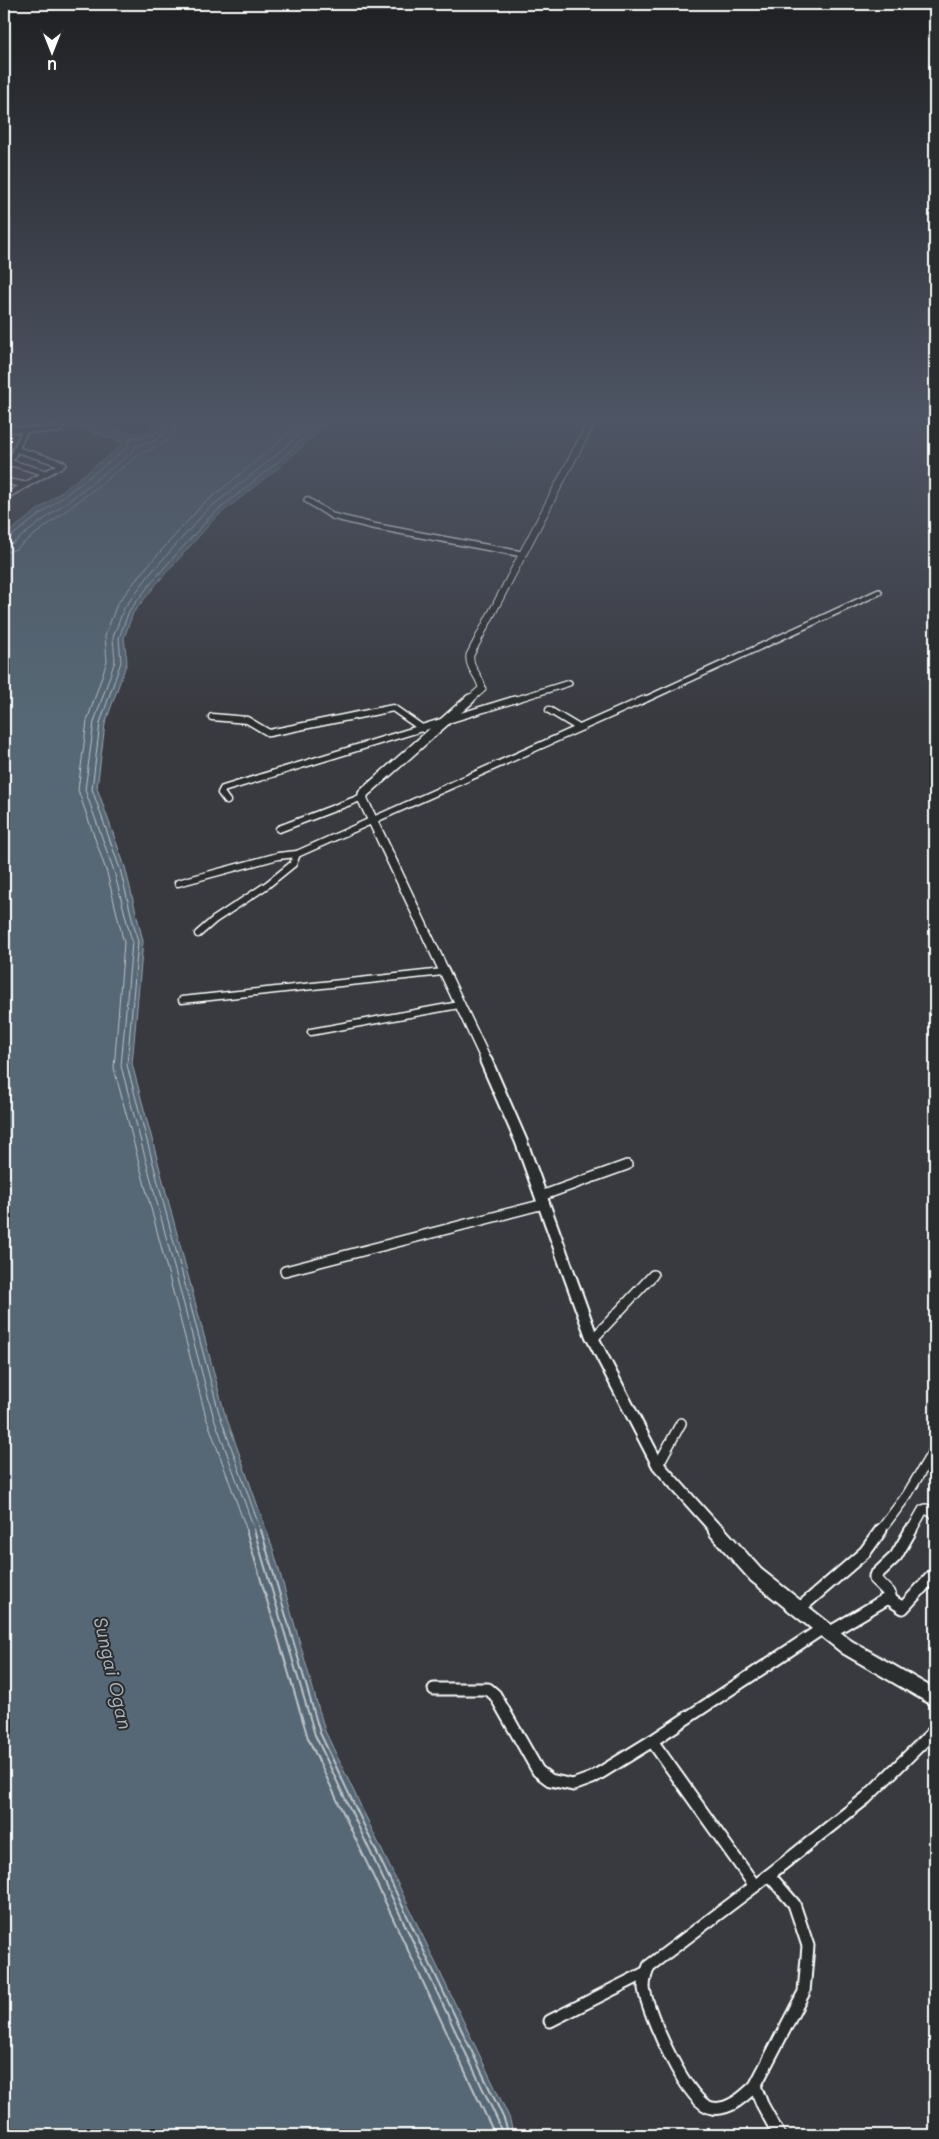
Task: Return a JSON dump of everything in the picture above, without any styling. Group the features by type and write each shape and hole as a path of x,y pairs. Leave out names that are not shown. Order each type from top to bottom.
{"street":[{"path":"354,521 522,554"},
{"path":"539,521 468,658 470,667 482,684 482,689 363,794 363,798 443,972 501,1092 593,1339 658,1465 756,1575 847,1647 935,1698"},
{"path":"178,883 278,856 297,854 371,816 577,727 879,592"},
{"path":"227,801 221,793 223,789 569,683"},
{"path":"212,717 247,720 269,733 393,708 423,728"},
{"path":"549,710 577,727"},
{"path":"279,829 363,798"},
{"path":"198,934 214,920 268,885 293,864 297,854"},
{"path":"182,1000 443,972"},
{"path":"311,1032 459,1005"},
{"path":"285,1271 542,1200 627,1165"},
{"path":"593,1339 653,1275"},
{"path":"658,1465 681,1424"},
{"path":"799,1609 865,1552 906,1495 935,1448"},
{"path":"888,1598 890,1596 889,1593 875,1576 898,1553 923,1510 926,1509 935,1514"},
{"path":"888,1598 903,1608 935,1573"},
{"path":"434,1689 488,1689 495,1695 538,1771 550,1780 573,1785 592,1778 826,1631 888,1598"},
{"path":"769,1875 794,1904 808,1946 804,1992 755,2086 734,2104 720,2108 704,2106 684,2082 663,2039 645,1993 645,1973 649,1966 755,1886 866,1798 935,1730"},
{"path":"652,1742 755,1886"},
{"path":"550,2021 645,1973"},
{"path":"755,2086 762,2104 780,2135"}],"water":[{"name":"Sungai Ogan","path":"24,521 212,521 133,613 124,638 127,662 105,724 97,788 125,867 143,941 132,1064 224,1411 273,1549 325,1731 509,2117 514,2135 4,2135 4,536"}]}
